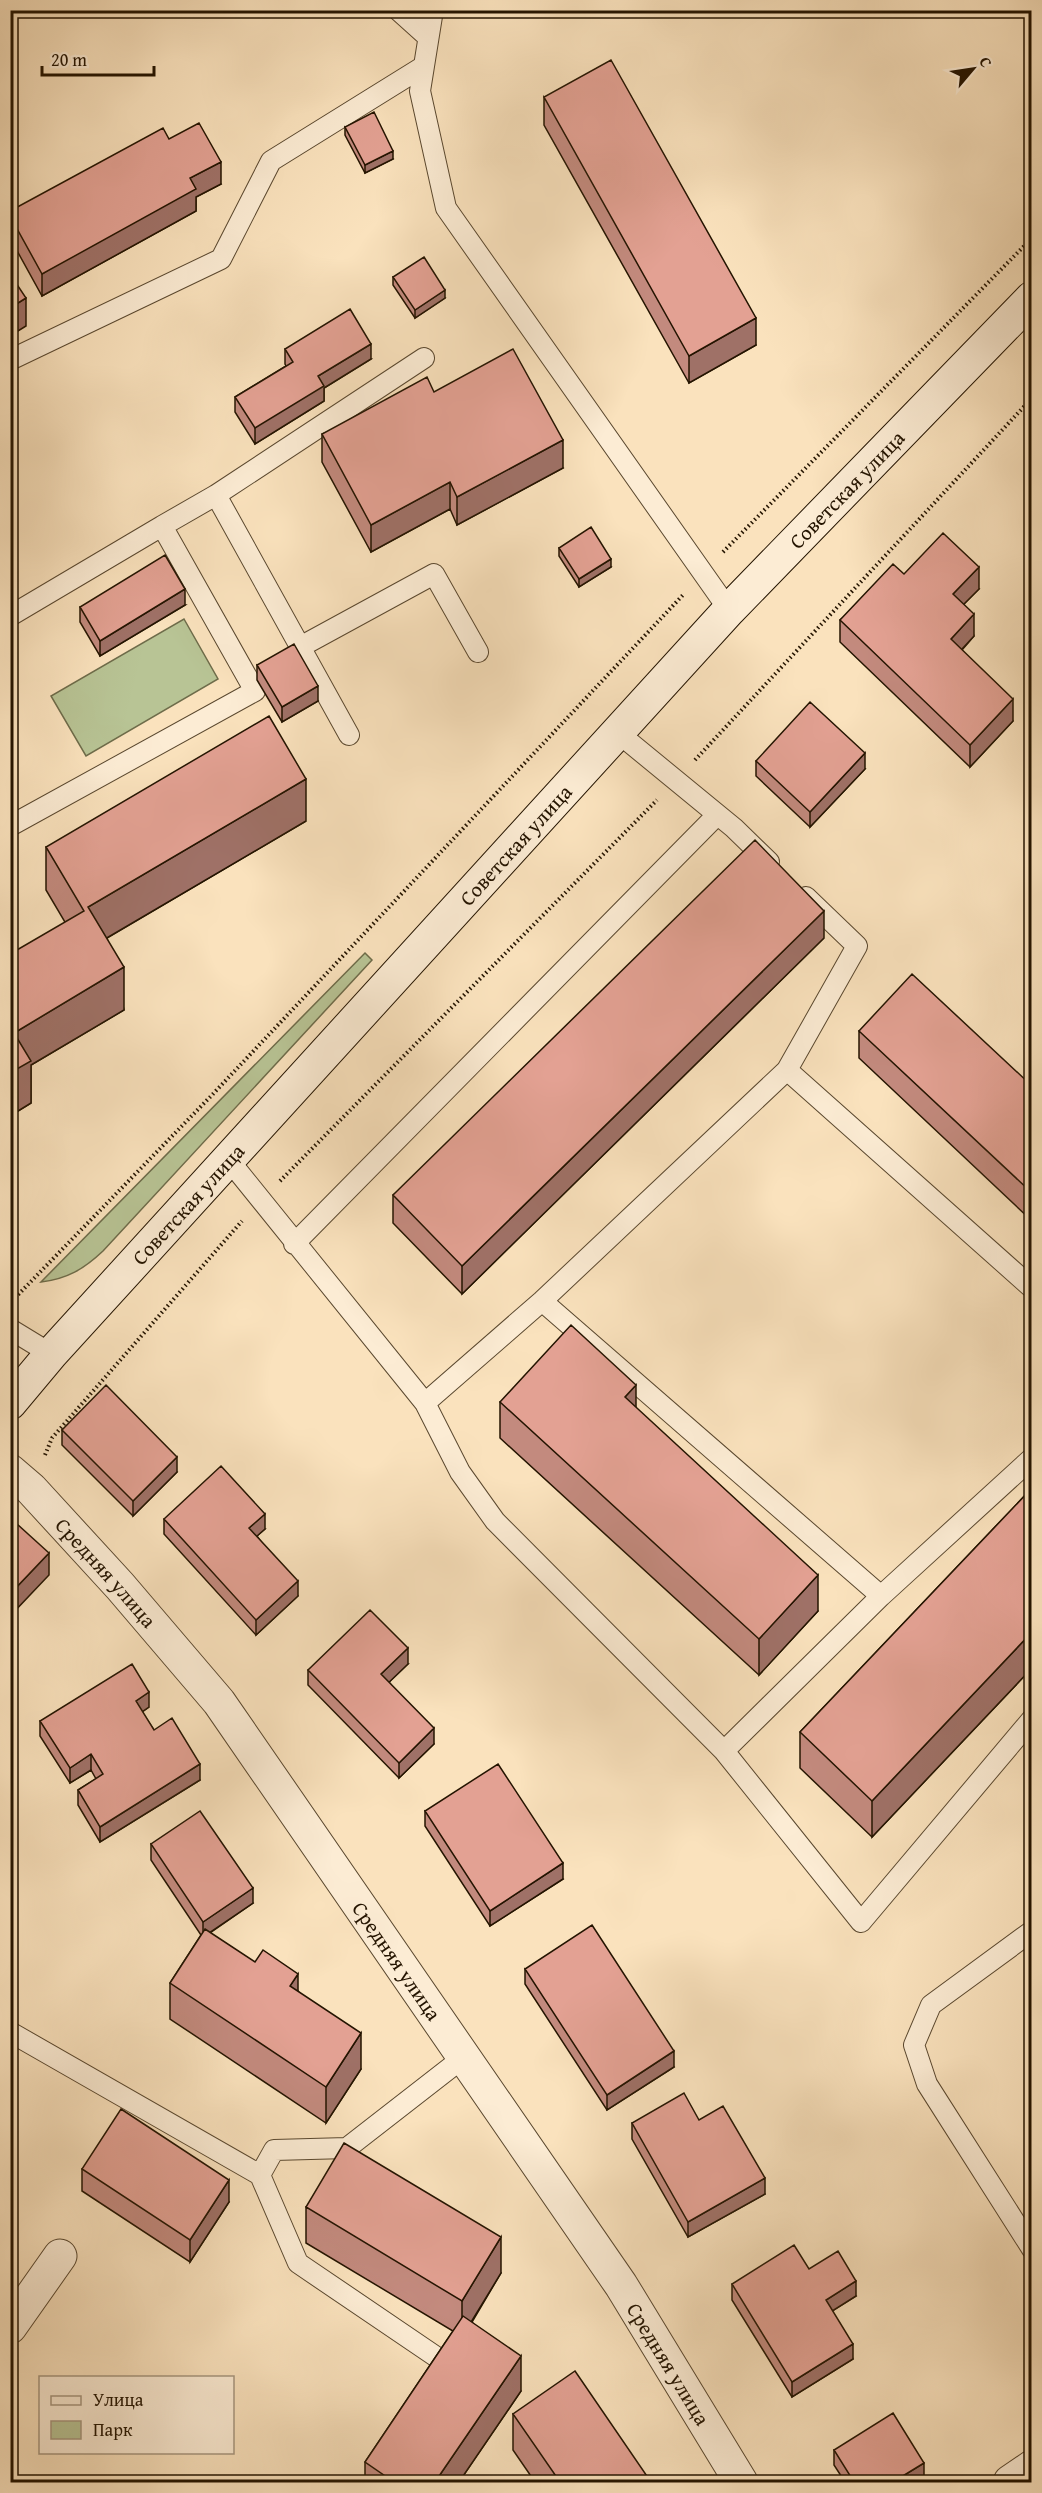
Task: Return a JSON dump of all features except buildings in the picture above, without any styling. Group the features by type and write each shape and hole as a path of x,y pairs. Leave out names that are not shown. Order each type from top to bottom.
{"main road":[{"name":"Советская улица","path":"10,1403 51,1354 616,732 729,610 1032,298"},
{"name":"Средняя улица","path":"21,1480 120,1586 219,1702 621,2285 741,2482"},
{"path":"10,2327 60,2256"},
{"path":"1010,2482 1032,2467"}],"lane":[{"path":"398,10 429,37"},
{"path":"433,10 420,91 446,208 729,610"},
{"path":"10,360 221,259 271,161 424,66"},
{"path":"10,616 216,495 424,358"},
{"path":"216,495 349,735"},
{"path":"10,826 255,691 162,526"},
{"path":"300,647 435,574 478,652"},
{"path":"425,1403 542,1301 787,1070 857,946 717,814 616,732"},
{"path":"294,1244 717,814"},
{"path":"787,1070 1032,1288"},
{"path":"228,1159 294,1244 425,1403 460,1472 495,1521 724,1751 861,1922 1032,1719"},
{"path":"542,1301 881,1596"},
{"path":"10,1329 51,1354"},
{"path":"724,1751 881,1596 1032,1458"},
{"path":"1032,1931 932,2005 914,2044 927,2084 1032,2248"},
{"path":"10,2032 260,2175 298,2263 435,2356"},
{"path":"260,2175 274,2150 347,2148 464,2057"}],"path":[{"path":"10,1303 212,1095 703,573 1032,238"},
{"path":"21,1480 52,1438 260,1201 675,782 1032,398"}],"green space":[{"path":"184,619 218,679 86,756 51,696"},
{"path":"365,953 372,960 103,1251 75,1272 41,1282"}]}
